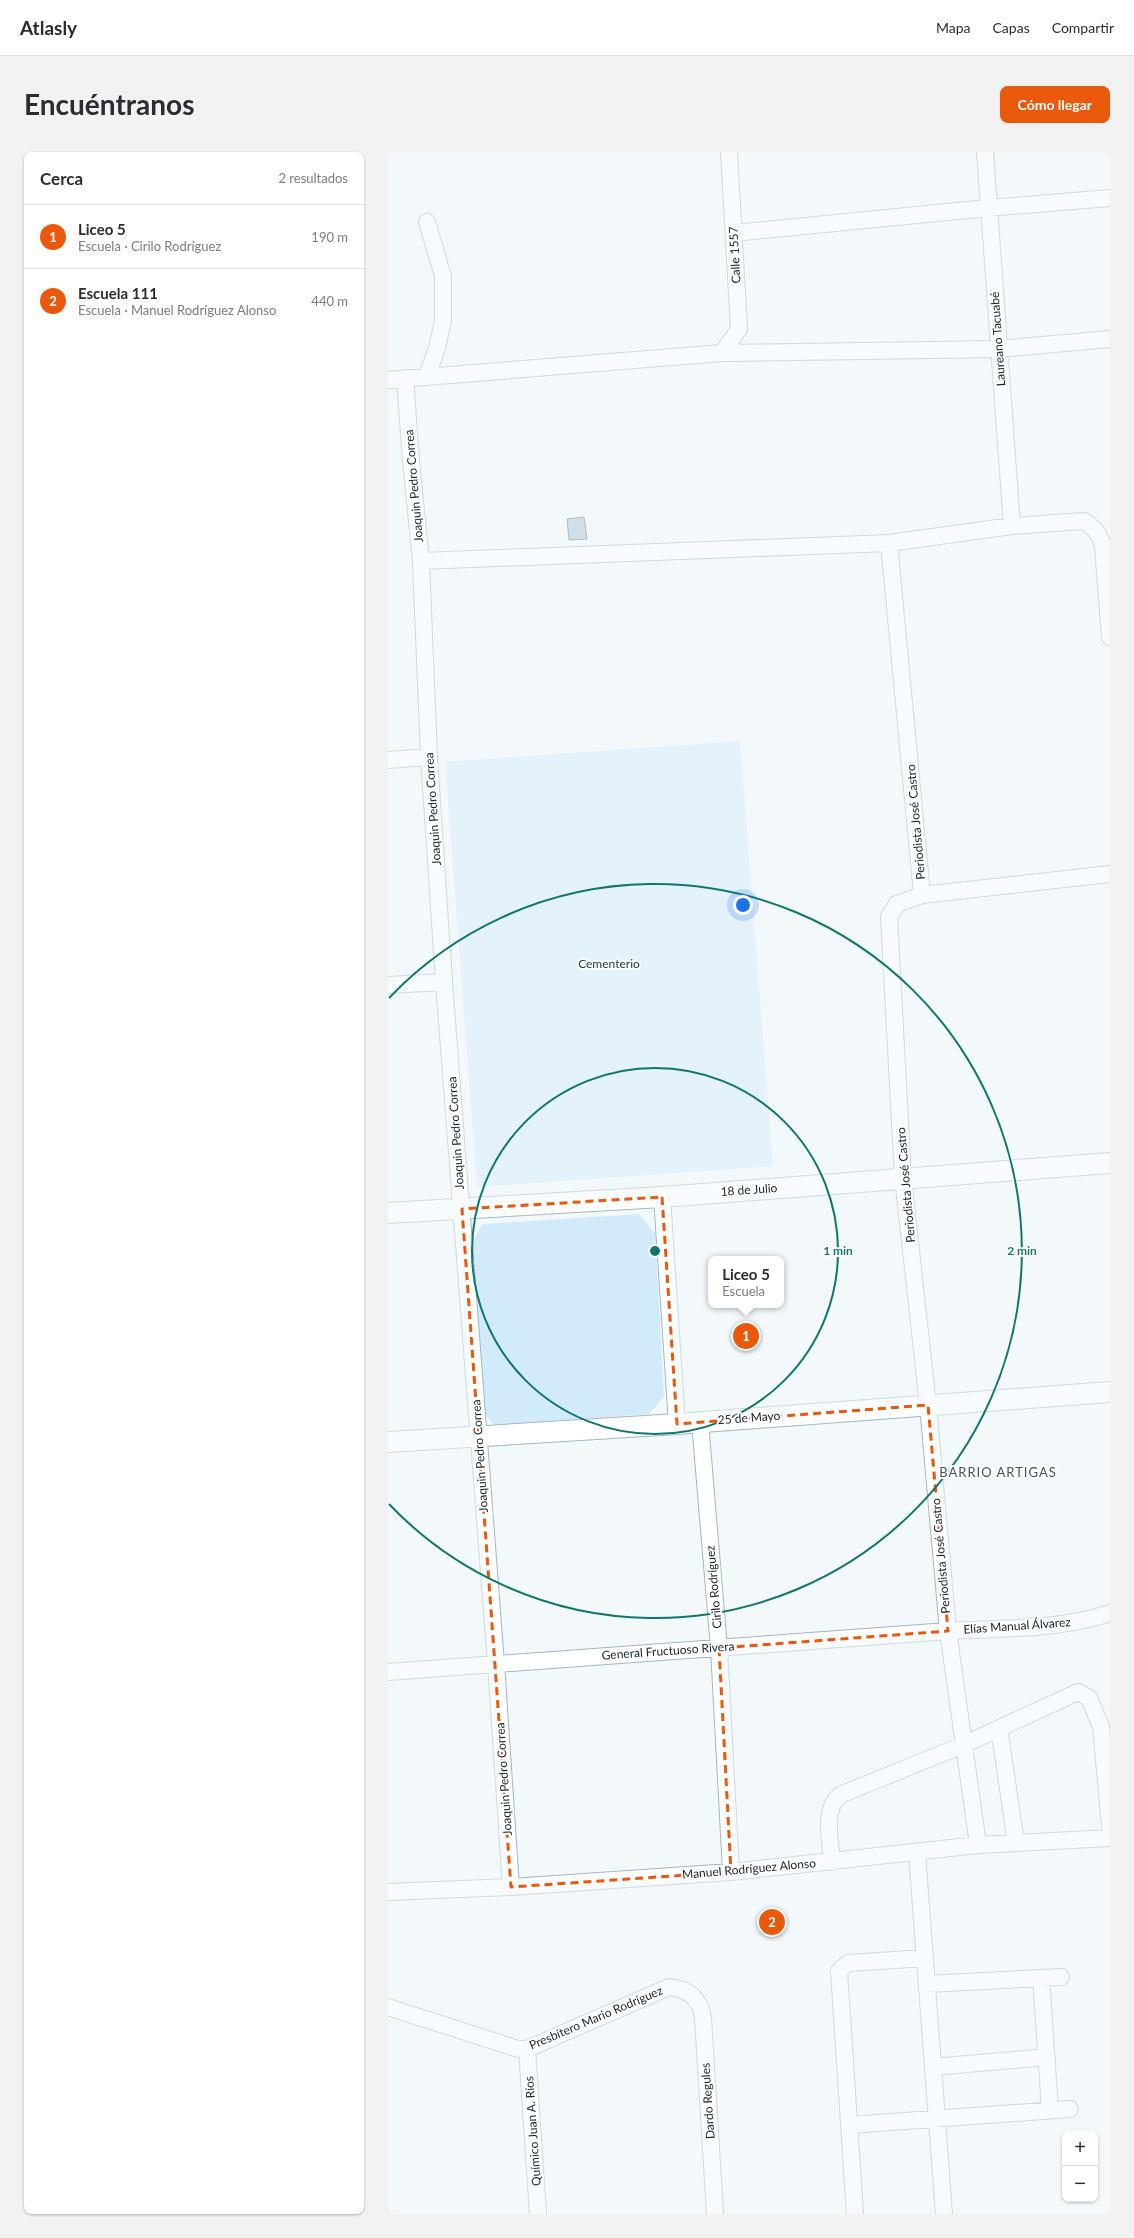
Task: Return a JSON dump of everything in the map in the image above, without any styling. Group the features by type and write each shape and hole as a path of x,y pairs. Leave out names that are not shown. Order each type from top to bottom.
{"street":[{"name":"Calle 1557","path":"722,353 739,329 729,152"},
{"name":"Laureano Tacuabé","path":"985,152 998,349 1012,526"},
{"path":"734,233 988,208 1110,198"},
{"path":"427,222 443,276 443,321 437,348 427,376"},
{"path":"388,380 722,353 998,349 1110,339"},
{"name":"Joaquin Pedro Correa","path":"405,378 411,461 422,561 429,757 444,982 496,1664 511,1887"},
{"path":"422,561 889,543 1012,526 1084,521 1094,527 1100,534 1103,546 1110,637"},
{"name":"Periodista José Castro","path":"889,543 922,895 897,904 889,917 903,1178 928,1405 948,1631 978,1845"},
{"path":"388,760 429,757"},
{"path":"922,895 1110,874"},
{"path":"388,985 444,982"},
{"name":"18 de Julio","path":"388,1213 662,1197 1110,1163"},
{"path":"662,1197 677,1424"},
{"name":"25 de Mayo","path":"388,1442 677,1424 1110,1392"},
{"name":"Cirilo Rodríguez","path":"700,1422 719,1648 731,1872"},
{"name":"Elías Manual Álvarez","path":"948,1631 1063,1624 1110,1613"},
{"name":"General Fructuoso Rivera","path":"388,1672 948,1631"},
{"path":"832,1862 829,1813 834,1800 840,1795 963,1745 1078,1692 1089,1698 1101,1727 1110,1826"},
{"path":"999,1728 1016,1843"},
{"name":"Manuel Rodríguez Alonso","path":"388,1892 511,1887 731,1872 917,1853 978,1845 1110,1838"},
{"path":"917,1853 944,2214"},
{"path":"855,2214 839,1971 848,1964 925,1958"},
{"path":"927,1984 1061,1977"},
{"path":"1041,1978 1050,2110"},
{"name":"Presbítero Mario Rodríguez","path":"388,2007 518,2049 527,2049 669,1987 680,1988 689,1993"},
{"name":"Dardo Regules","path":"689,1993 696,1999 701,2007 703,2018 715,2214"},
{"name":"Químico Juan A. Ríos","path":"527,2049 538,2214"},
{"path":"933,2067 1047,2057"},
{"path":"850,2126 1070,2109"}],"highlighted area":[{"path":"662,1197 677,1424 928,1405 948,1631 719,1648 731,1872 511,1887 462,1209"}],"green space":[{"name":"Cementerio","path":"740,741 773,1166 477,1187 445,762"},
{"path":"639,1214 655,1233 664,1397 649,1414 494,1425 483,1412 472,1242 483,1224"}],"building":[{"path":"584,517 587,539 569,540 567,519"}],"place":[{"name":"Liceo 5","path":"746,1336"},
{"name":"Escuela 111","path":"772,1922"}],"district":[{"name":"BARRIO ARTIGAS","path":"998,1472"}]}
